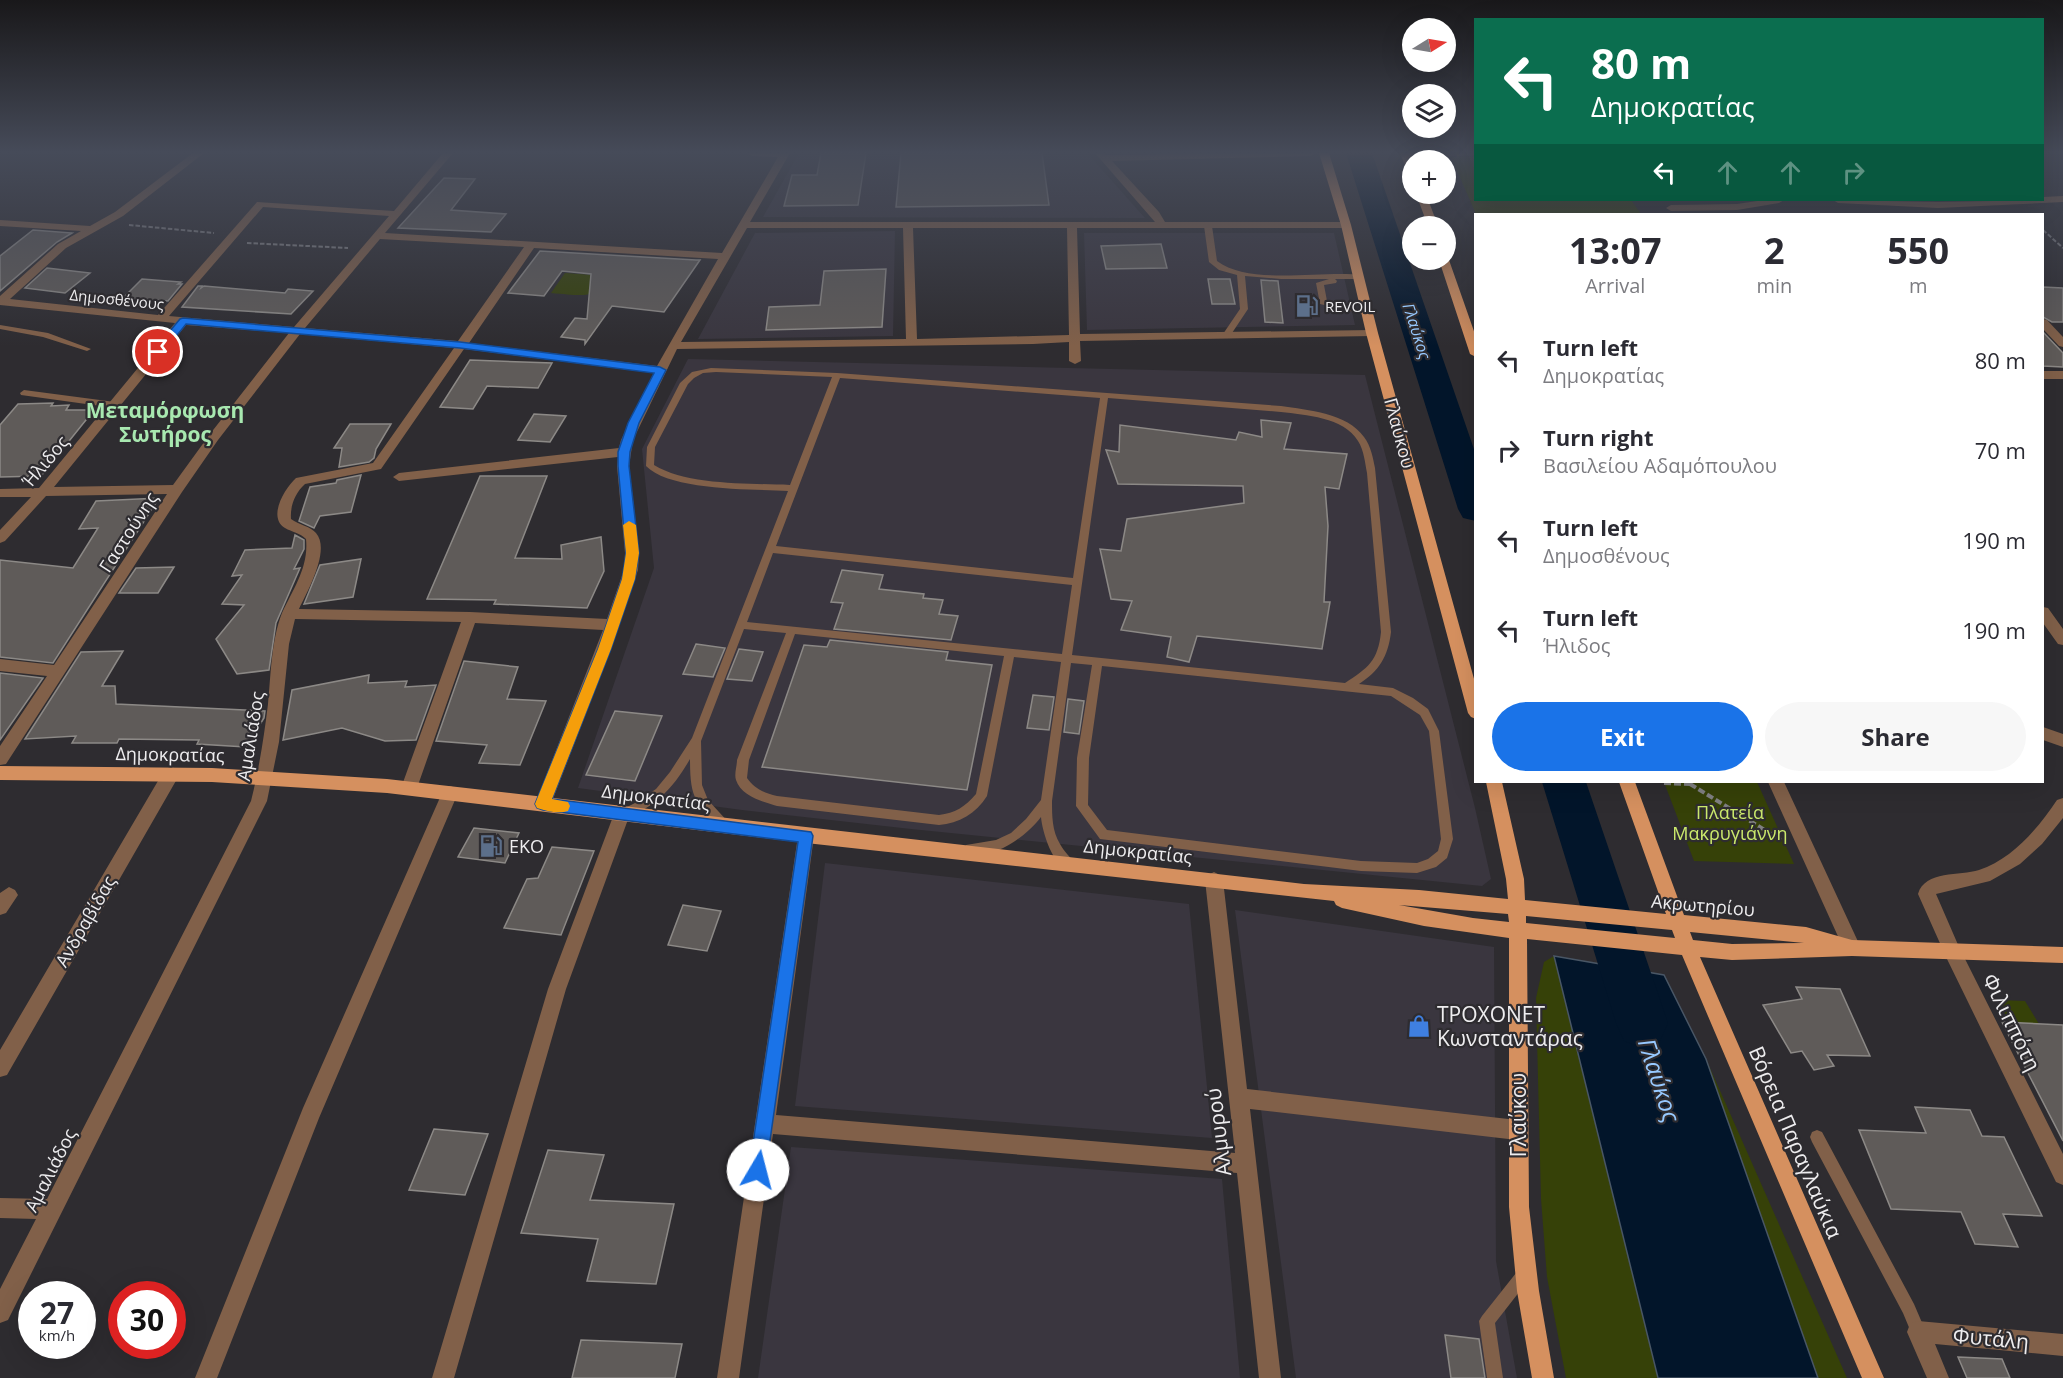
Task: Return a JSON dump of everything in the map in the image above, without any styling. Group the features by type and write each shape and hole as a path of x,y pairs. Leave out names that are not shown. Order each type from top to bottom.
{"main road":[{"name":"Γλαύκου","path":"1344,217 1372,333 1474,706"},
{"path":"1447,270 1474,348"},
{"name":"Δημοκρατίας","path":"0,773 171,774 409,788 726,827 1214,880 1304,892 1419,898 1548,912"},
{"name":"Γλαύκου","path":"1494,783 1510,852 1517,909 1519,1207 1526,1272 1543,1378"},
{"path":"1627,783 1677,924"},
{"name":"Δημοκρατίας","path":"1304,892 1424,918 1552,935"},
{"name":"Ακρωτηρίου","path":"1548,912 1806,935 1852,948"},
{"name":"Βόρεια Παραγλαύκια","path":"1677,924 1873,1378"},
{"name":"Ακρωτηρίου","path":"1552,935 1732,952 1852,948 2063,955"}],"street":[{"path":"0,301 62,246 113,217"},
{"path":"161,318 249,217"},
{"name":"Γαστούνης","path":"0,759 177,489 230,416 296,332 394,217"},
{"path":"543,804 613,625 632,562 623,466 624,452 634,423 673,346 748,217"},
{"path":"1157,217 1162,226"},
{"path":"0,223 92,229"},
{"path":"744,225 1346,225"},
{"path":"908,225 912,343"},
{"path":"1072,226 1075,361"},
{"path":"378,236 726,256"},
{"name":"Αμαλιάδος","path":"0,1312 254,813 265,778 275,709 280,643 289,614 312,563 315,545 314,538 307,532 293,527 285,520 284,513 290,492 301,481 377,466 531,245"},
{"name":"Δημοσθένους","path":"0,301 296,332 460,345 660,370"},
{"name":"Ήλιδος","path":"0,538 44,492 183,321"},
{"path":"2044,323 2063,344"},
{"path":"673,346 1372,333"},
{"path":"2044,375 2063,375"},
{"path":"399,477 624,452"},
{"path":"0,493 177,489"},
{"path":"2044,613 2063,640"},
{"path":"289,614 470,617 613,625"},
{"path":"409,788 470,617"},
{"path":"0,665 57,671"},
{"path":"2044,733 2063,741"},
{"name":"Ανδραβίδας","path":"0,1068 171,774"},
{"path":"1776,783 1852,948"},
{"path":"206,1378 310,1115 450,793"},
{"name":"Φιλιππότη","path":"2063,805 2047,826 2013,861 1986,875 1934,886 1928,890 1928,899 1953,953 2063,1175"},
{"path":"442,1378 556,988 622,814"},
{"path":"728,1378 806,836"},
{"name":"Αλμυρού","path":"1214,880 1270,1378"},
{"path":"1238,1098 1517,1130"},
{"path":"765,1124 1246,1164"},
{"path":"0,1208 52,1209"},
{"path":"1918,1332 1938,1378"},
{"name":"Φυτάλη","path":"1918,1332 2063,1344"}],"lane":[{"path":"1208,226 1212,257 1216,266 1226,272 1241,275 1360,278"},
{"path":"1227,334 1244,309 1241,275"},
{"path":"1360,278 1320,283 1323,302 1367,313"},
{"path":"0,327 45,335 87,350"},
{"path":"794,488 680,480 654,471 650,466 651,447 684,383 692,375 699,371 716,370 837,375 1301,412 1329,418 1349,428 1359,437 1366,449 1371,473 1386,632 1385,650 1379,662 1369,673 1348,686"},
{"path":"622,814 645,805 660,794 674,777 696,741 837,375"},
{"path":"24,393 115,405"},
{"path":"1069,864 1050,841 1046,801 1104,396"},
{"path":"770,549 1078,582"},
{"path":"741,625 1348,686 1393,692 1409,700 1424,712 1434,731 1447,840 1443,854 1432,863 1417,868 1361,866 1104,835 1082,806 1083,758 1098,661"},
{"path":"792,630 743,760 741,779 749,791 777,801 939,820 951,819 963,814 973,807 981,795 1010,652"},
{"path":"696,741 696,785 703,803 726,827"},
{"path":"938,850 975,849 1011,840 1026,829 1046,801"},
{"path":"1817,1137 1909,1310 1918,1332"},
{"path":"1495,1378 1487,1321 1526,1272"}],"path":[{"path":"104,223 230,239 366,249"},
{"path":"2044,232 2063,248"},
{"path":"1664,783 1692,783 1784,842"}],"shaded area":[{"path":"880,217 1144,217 1145,218"},
{"path":"895,231 893,336 698,339 755,233"},
{"path":"1084,233 1334,233 1355,325 1087,330"},
{"path":"688,359 1365,375 1491,879 1482,886 911,829 578,788 654,568 642,449"},
{"path":"825,863 1189,904 1212,1138 795,1106"},
{"path":"1235,910 1494,947 1496,1261 1517,1378 1296,1378"},
{"path":"791,1147 1222,1179 1240,1378 758,1378"}],"green space":[{"path":"565,273 620,277 594,293 573,295 551,293"},
{"name":"Πλατεία Μακρυγιάννη","path":"1664,783 1757,783 1794,864 1694,861"},
{"path":"1554,956 1658,1378 1566,1378 1547,1277 1541,1199 1536,998 1544,962"},
{"path":"1998,1000 2025,1001 2039,1024 2009,1022"},
{"path":"1706,1059 1847,1378 1818,1378"}],"water":[{"path":"1554,956 1664,975 1706,1059 1818,1378 1658,1378"}],"building":[{"path":"408,217 503,217 491,232 398,228"},
{"path":"33,230 72,233 57,242 0,291 0,256"},
{"path":"1161,244 1167,268 1106,269 1101,246"},
{"path":"540,251 700,260 664,312 612,306 585,344 585,340 561,337 575,318 587,319 591,274 562,271 544,296 508,293"},
{"path":"47,268 90,273 65,293 25,288"},
{"path":"886,269 882,327 766,330 769,307 820,305 824,271"},
{"path":"142,279 181,282 178,284 182,284 168,301 123,298"},
{"path":"1208,279 1230,279 1235,304 1212,304"},
{"path":"1261,280 1278,281 1283,323 1265,322"},
{"path":"198,286 285,293 288,289 313,291 291,314 182,307"},
{"path":"2044,287 2063,288 2063,322 2052,322 2044,318"},
{"path":"2044,333 2063,353 2063,367 2044,366"},
{"path":"470,360 552,363 538,388 487,386 473,409 440,407"},
{"path":"53,403 51,406 69,405 66,410 94,410 41,476 0,477 0,425 18,404"},
{"path":"534,414 566,416 550,442 518,440"},
{"path":"1261,420 1291,423 1284,449 1347,454 1339,489 1325,487 1328,526 1324,602 1330,602 1322,649 1197,636 1189,662 1167,657 1171,637 1121,630 1132,601 1111,599 1100,549 1121,551 1127,519 1244,503 1243,486 1118,484 1106,450 1119,452 1120,425 1236,440 1239,432 1262,437"},
{"path":"350,424 391,424 376,449 374,458 369,462 339,467 342,448 334,448"},
{"path":"361,475 351,512 320,516 314,528 299,521 310,487 336,483 337,480"},
{"path":"480,476 547,476 515,558 562,559 561,545 601,537 604,571 587,608 494,604 496,600 427,599"},
{"path":"159,498 53,663 0,657 0,560 73,568 98,528 79,529 96,501"},
{"path":"295,535 304,540 304,549 294,569 300,568 276,623 269,670 237,674 216,639 244,605 222,604 242,575 232,576 245,550 292,548"},
{"path":"361,559 353,597 304,604 320,565"},
{"path":"174,567 158,593 119,593 136,568"},
{"path":"842,570 883,575 879,589 924,594 923,598 943,600 939,614 958,616 951,640 834,629 843,603 831,602"},
{"path":"830,640 948,652 946,660 992,665 967,790 762,767 804,645 827,647"},
{"path":"696,644 725,648 713,677 683,674"},
{"path":"739,649 763,652 752,681 727,679"},
{"path":"123,651 102,686 115,686 116,704 265,711 264,718 246,747 197,744 199,740 119,739 117,743 72,743 76,736 25,739 81,652"},
{"path":"464,661 518,667 507,699 546,701 520,765 479,763 487,745 436,741"},
{"path":"0,673 43,678 0,740"},
{"path":"369,675 368,683 407,681 405,687 436,685 416,740 385,741 342,728 283,740 292,690"},
{"path":"1033,695 1054,697 1049,730 1027,728"},
{"path":"1068,699 1084,701 1079,734 1064,732"},
{"path":"615,711 662,716 635,781 586,775"},
{"path":"474,828 519,833 505,863 458,857"},
{"path":"552,847 594,851 561,935 504,928 527,879 538,878"},
{"path":"683,905 721,911 707,951 668,945"},
{"path":"1796,987 1840,989 1870,1056 1827,1055 1834,1066 1814,1070 1802,1051 1791,1053 1763,1005 1802,999"},
{"path":"2002,1022 2063,1025 2063,1141 2031,1079"},
{"path":"1915,1107 1970,1110 1982,1136 2004,1137 2042,1216 2003,1214 2018,1247 1975,1244 1961,1212 1891,1209 1859,1130 1926,1133"},
{"path":"434,1129 488,1134 465,1195 409,1190"},
{"path":"548,1150 604,1155 590,1200 674,1204 656,1284 587,1281 598,1239 521,1233"},
{"path":"1445,1335 1479,1339 1485,1378 1451,1378"},
{"path":"581,1340 682,1344 675,1378 572,1378"},
{"path":"1958,1357 2002,1359 2010,1378 1967,1378"}],"waterway":[{"name":"Γλαύκος","path":"1381,217 1474,503"},
{"name":"Γλαύκος","path":"1564,783 1642,1023"}],"slow traffic":[{"path":"563,806 543,804 604,649 628,579 632,562 629,525"}],"place":[{"name":"REVOIL","path":"1307,306"},
{"name":"EKO","path":"491,846"},
{"name":"ΤΡΟΧΟΝΕΤ Κωνσταντάρας","path":"1419,1026"}],"district":[{"name":"Μεταμόρφωση Σωτήρος","path":"165,422"}],"route":[{"path":"158,352 183,321 460,345 660,370 634,423 624,452 623,466 632,553 628,579 604,649 543,804 806,836 758,1170"}]}
